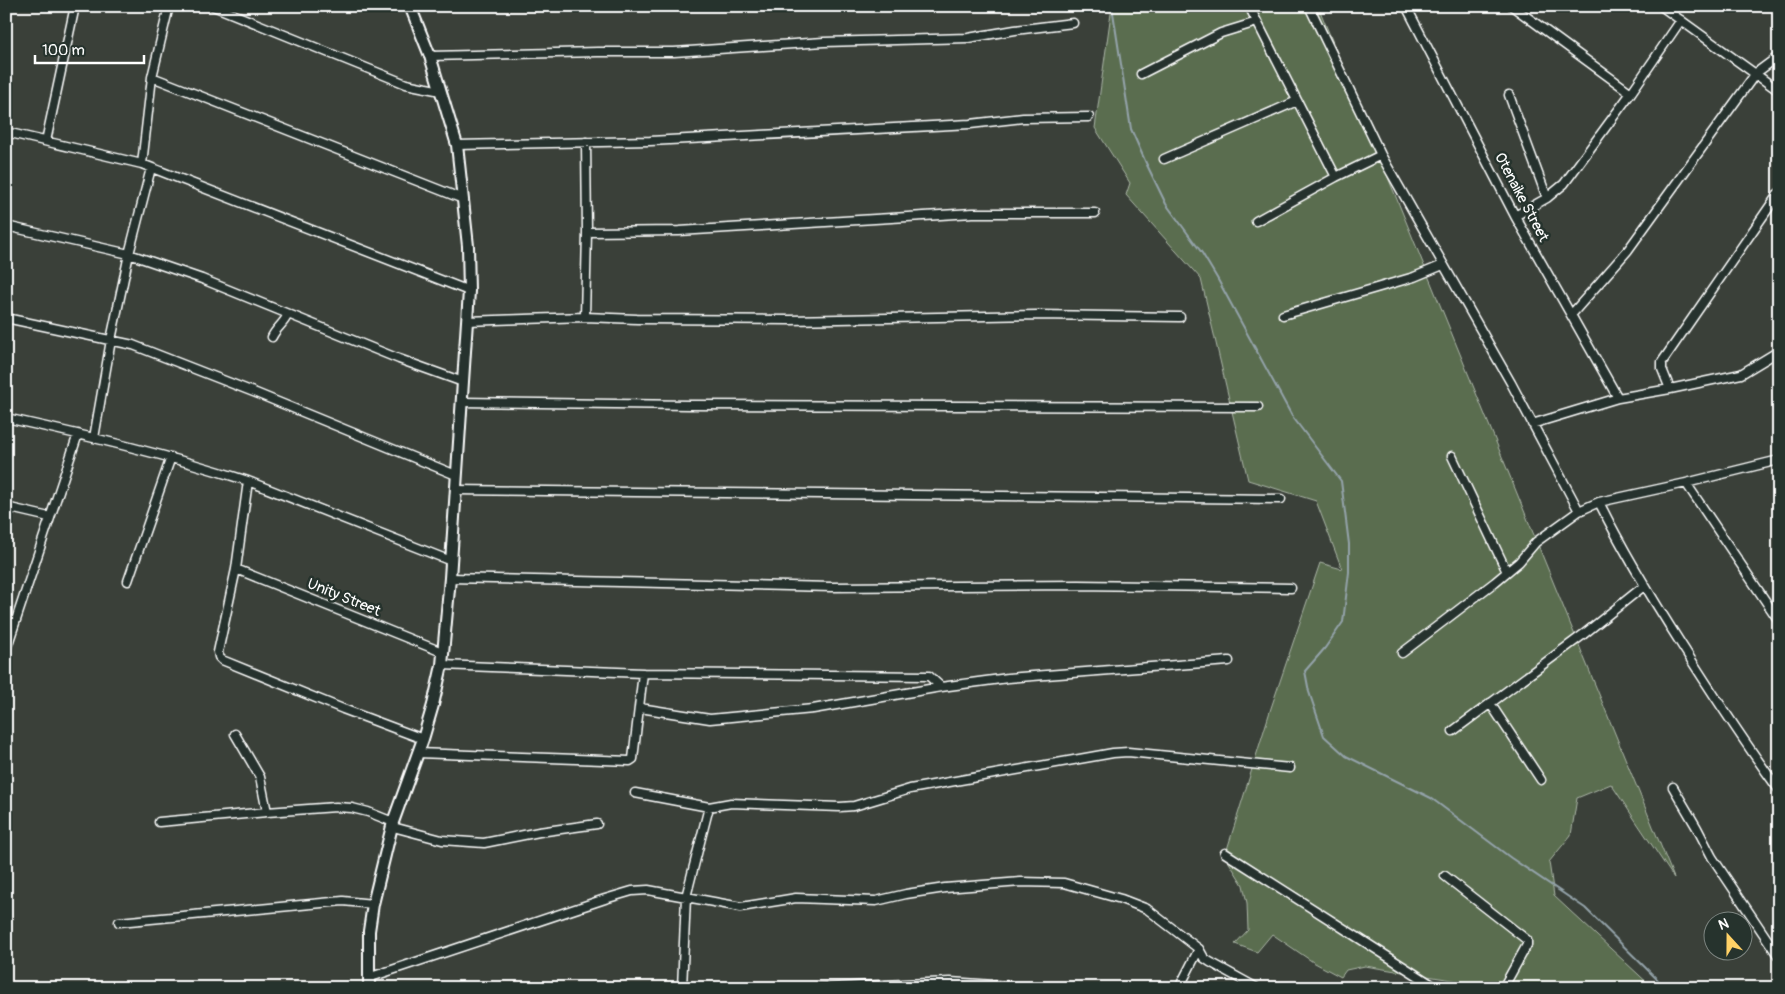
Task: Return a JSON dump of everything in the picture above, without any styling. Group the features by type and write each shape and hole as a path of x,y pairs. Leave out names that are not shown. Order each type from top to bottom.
{"street":[{"path":"46,141 76,6"},
{"path":"142,164 152,77 169,6"},
{"path":"214,6 397,81 441,91"},
{"path":"410,6 430,56 457,145 468,246 467,321 450,578 442,665 423,739 393,824 373,904 369,931 368,985 632,891 648,890 741,907 796,898 876,901 945,888 1020,882 1064,883 1121,899 1147,909 1199,949 1204,958 1257,988"},
{"path":"1249,6 1336,177"},
{"path":"1309,6 1381,154 1511,383 1579,510"},
{"name":"Otenaike Street","path":"1406,6 1515,216 1618,398"},
{"path":"1512,6 1631,93"},
{"path":"1661,6 1779,91"},
{"path":"1515,216 1547,198 1564,184 1631,93 1681,20"},
{"path":"1141,74 1221,34 1257,22"},
{"path":"430,56 674,52 824,42 968,38 1074,23"},
{"path":"1571,315 1628,250 1756,73 1779,56"},
{"path":"152,77 464,198"},
{"path":"1509,95 1547,198"},
{"path":"1164,159 1297,101"},
{"path":"457,145 650,141 970,124 1023,118 1089,117"},
{"path":"6,132 142,164 208,188 277,218 468,291"},
{"path":"585,317 587,232 586,142"},
{"path":"1256,221 1381,154"},
{"path":"94,438 111,340 129,254 151,168"},
{"path":"1670,389 1662,369 1662,362 1779,193"},
{"path":"587,232 680,231 973,214 1095,213"},
{"path":"6,226 129,254 202,280 398,359 462,382"},
{"path":"1283,315 1414,277 1443,265"},
{"path":"272,337 275,330 284,322 288,314"},
{"path":"467,321 585,317 790,320 1037,315 1180,317"},
{"path":"6,318 133,345 456,474"},
{"path":"1532,424 1618,398 1741,374 1779,351"},
{"path":"461,402 700,405 1258,407"},
{"path":"6,418 171,457 248,481 451,561"},
{"path":"6,650 78,434"},
{"path":"1452,456 1507,572"},
{"path":"128,581 171,457"},
{"path":"1402,653 1507,572 1519,562 1536,542 1579,510 1599,502 1779,460"},
{"path":"248,481 236,569 218,652 219,657 222,660 343,709 423,739"},
{"path":"1686,483 1779,621"},
{"path":"456,490 1281,499"},
{"path":"1599,502 1644,586 1702,678 1779,790"},
{"path":"6,507 49,517"},
{"name":"Unity Street","path":"236,569 442,652"},
{"path":"450,578 832,587 1078,585 1291,588"},
{"path":"1453,731 1584,634 1644,586"},
{"path":"640,708 710,718 813,709 941,687 1008,678 1230,661"},
{"path":"442,665 643,673 929,676 941,687"},
{"path":"418,753 630,761 633,758 643,673"},
{"path":"1490,703 1541,780"},
{"path":"235,734 262,782 267,812"},
{"path":"635,793 709,808 731,803 824,807 854,806 910,790 1113,753 1128,752 1290,768"},
{"path":"1673,787 1712,858 1746,906 1779,958"},
{"path":"159,822 322,808 352,808 368,812 393,824 442,840 484,843 539,832 597,824"},
{"path":"682,988 686,898 709,808"},
{"path":"1225,853 1437,988"},
{"path":"1445,876 1527,940 1503,988"},
{"path":"119,922 343,901 373,904"},
{"path":"1179,988 1199,949"},
{"path":"816,988 950,982 1015,988"}],"green space":[{"path":"1112,6 1318,6 1674,878 1611,784 1577,798 1571,835 1549,862 1554,896 1653,988 1502,988 1365,966 1346,970 1341,977 1313,962 1272,934 1257,952 1235,944 1248,930 1247,903 1243,885 1225,856 1271,708 1320,563 1342,569 1316,501 1248,480 1201,279 1126,195 1130,183 1095,128"}],"waterway":[{"path":"1112,6 1131,129 1146,163 1166,204 1202,253 1217,278 1292,416 1341,481 1349,544 1349,572 1343,622 1325,648 1305,671 1309,692 1324,736 1346,756 1431,798 1511,858 1585,908 1666,988"}]}
